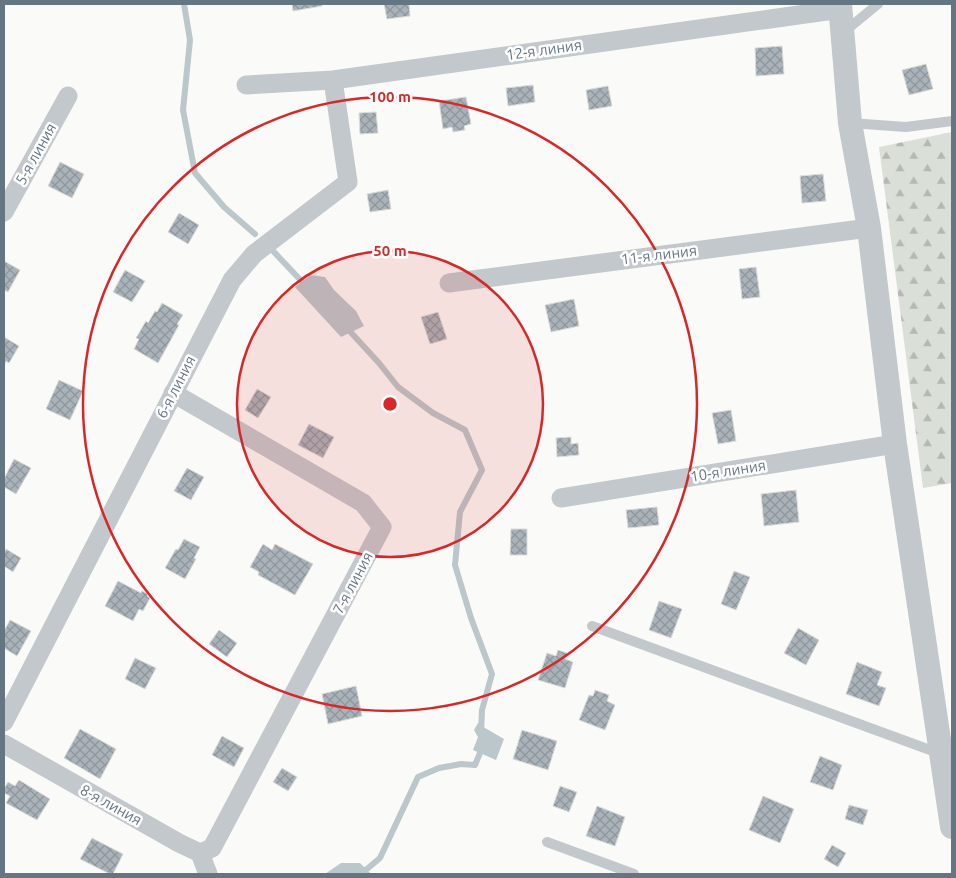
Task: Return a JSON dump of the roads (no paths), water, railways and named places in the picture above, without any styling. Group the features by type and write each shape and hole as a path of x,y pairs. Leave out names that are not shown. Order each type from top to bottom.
{"street":[{"path":"840,6 850,123 869,228 895,444 952,828"},
{"name":"12-я линия","path":"246,85 333,80 840,6"},
{"name":"6-я линия","path":"4,722 232,280 254,254 348,182 333,80"},
{"name":"5-я линия","path":"4,212 68,96"},
{"name":"11-я линия","path":"449,282 869,228"},
{"name":"7-я линия","path":"173,393 364,503 382,527 212,848 200,853"},
{"name":"10-я линия","path":"561,498 895,444"},
{"name":"8-я линия","path":"4,744 179,844 200,853"},
{"path":"200,853 208,874"}],"lane":[{"path":"843,33 878,4"},
{"path":"850,123 906,127 952,121"},
{"path":"592,626 942,754"},
{"path":"547,842 634,874"}],"waterway":[{"path":"184,4 190,40 183,110 195,173 224,207 255,234"},
{"path":"274,252 307,287"},
{"path":"345,326 398,387 433,413 465,430 482,470 460,512 455,565 471,618 492,674 482,710 481,733"},
{"path":"361,874 380,858 418,777 439,768 461,764 475,765 480,753 480,745"}]}
